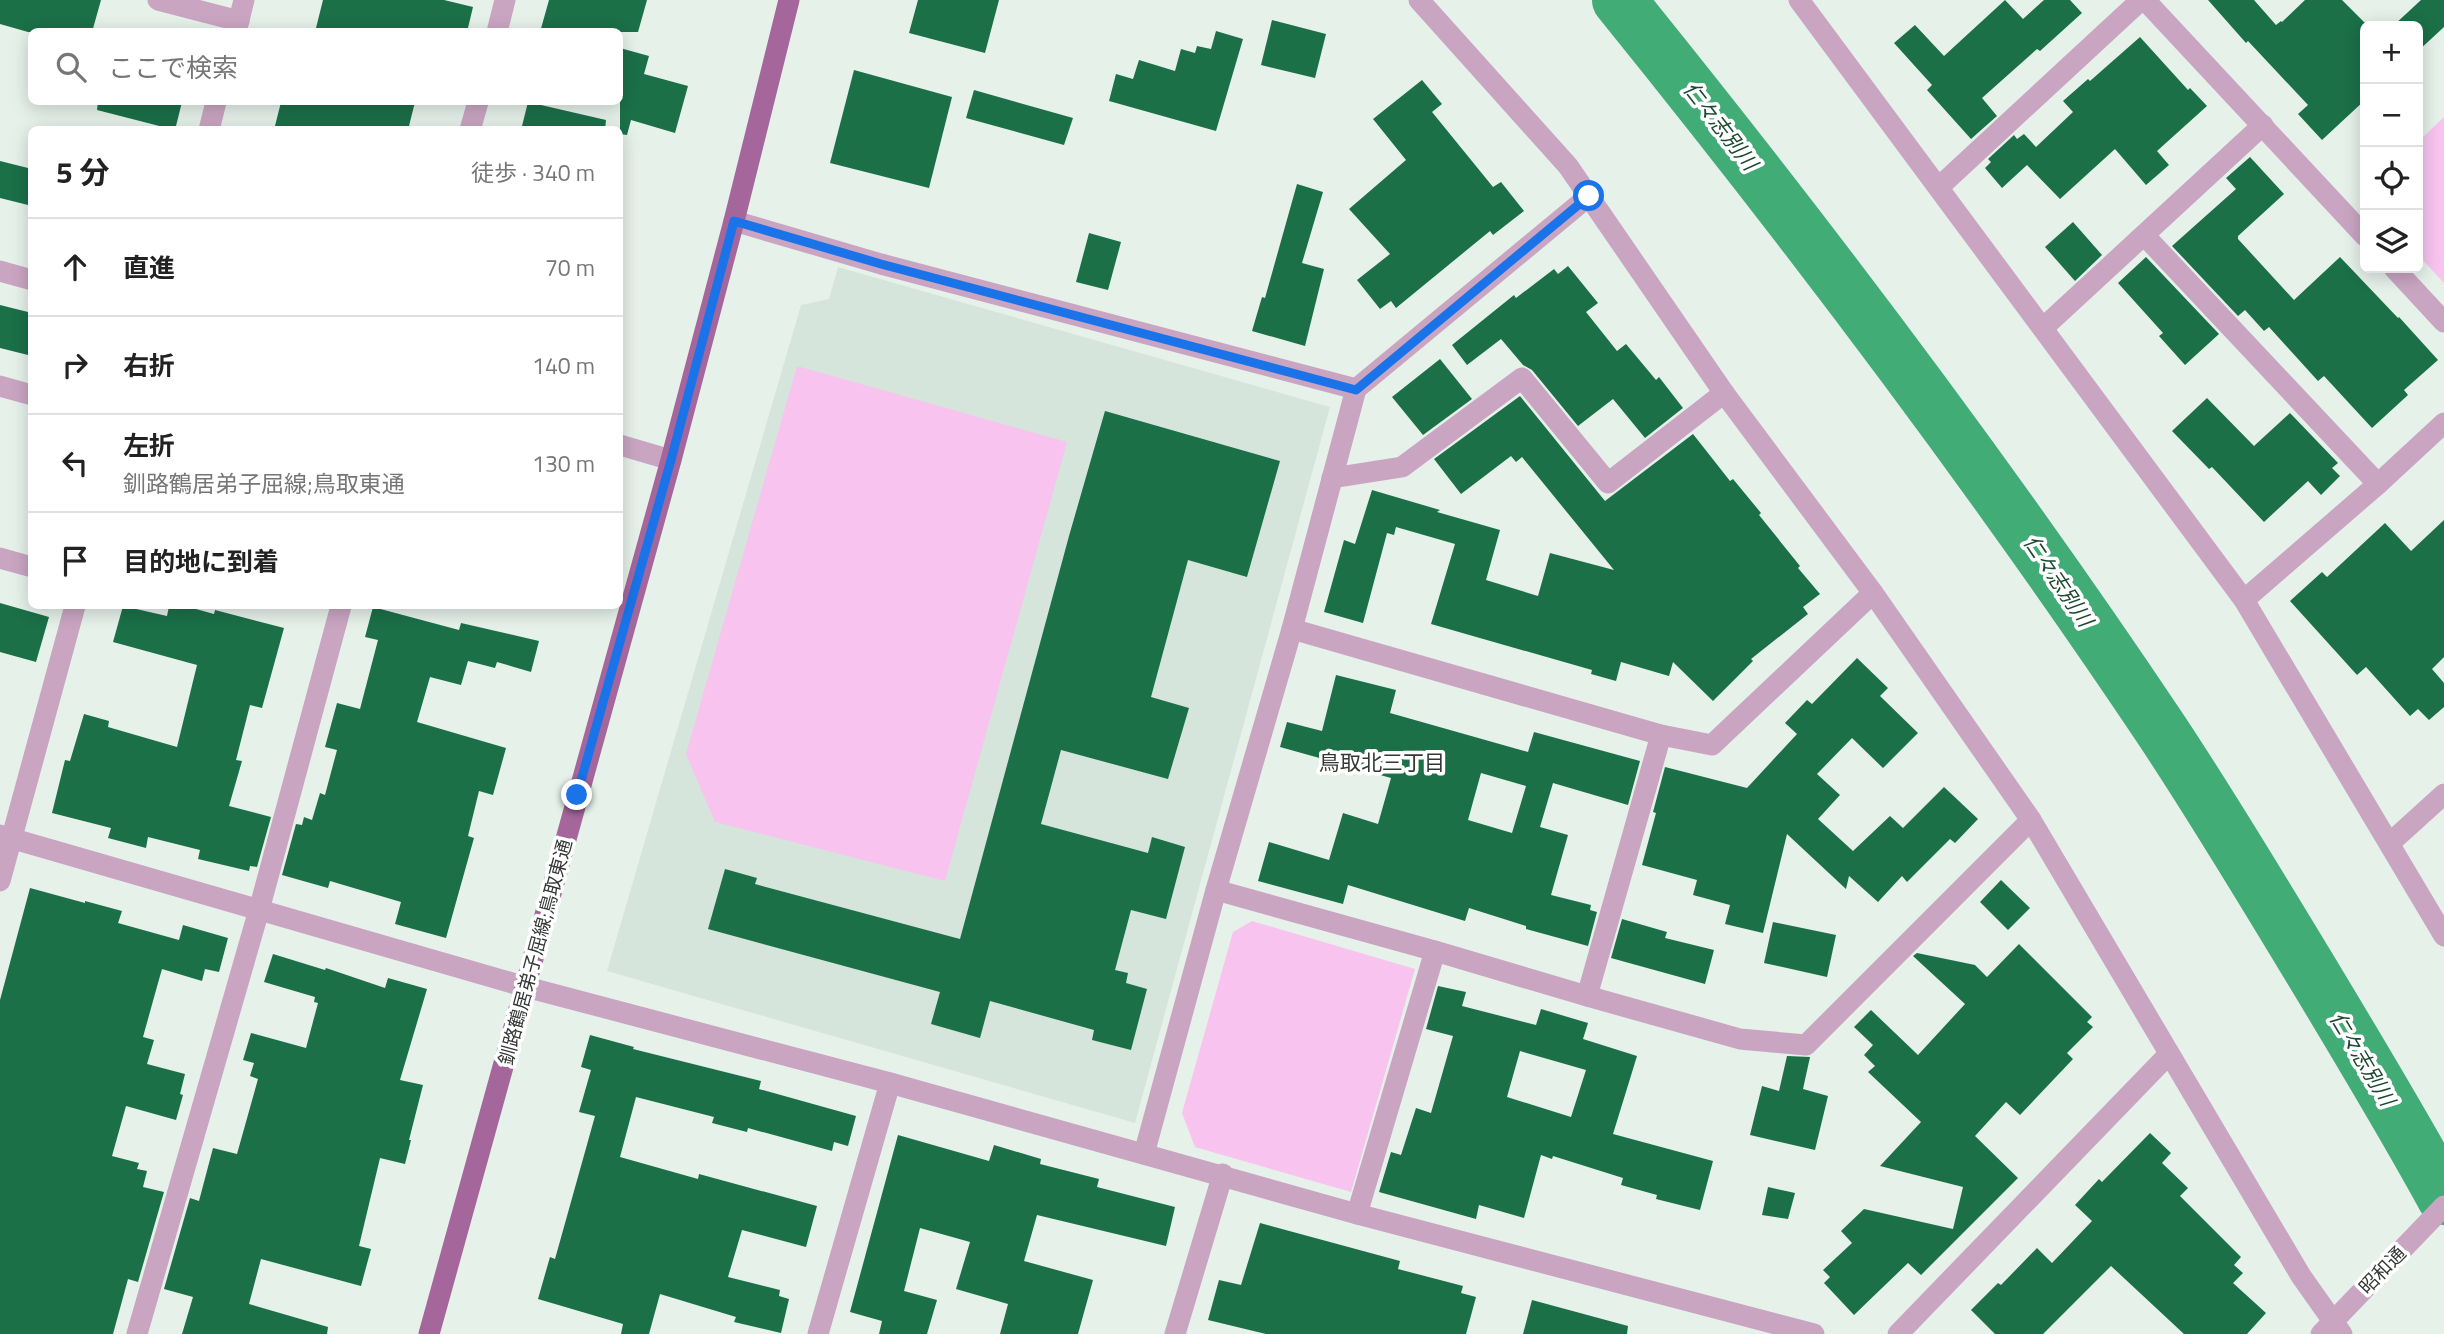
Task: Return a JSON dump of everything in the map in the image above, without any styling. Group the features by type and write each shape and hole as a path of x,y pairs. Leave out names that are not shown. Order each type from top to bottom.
{"main road":[{"name":"釧路鶴居弟子屈線;鳥取東通","path":"429,1334 671,460 789,0"}],"street":[{"path":"158,0 237,26 244,0"},
{"path":"498,28 505,0"},
{"path":"1419,0 1569,166 1724,393 1873,593 2031,820 2332,1330"},
{"path":"1799,0 2244,600 2444,936"},
{"path":"1939,187 2143,0 2360,231"},
{"path":"210,126 215,105"},
{"path":"471,126 477,105"},
{"path":"2043,328 2263,125"},
{"path":"1144,1154 1216,890 1292,629 1356,390 1589,196"},
{"path":"734,221 881,264 1356,390"},
{"path":"2144,235 2378,484"},
{"path":"0,271 28,279"},
{"path":"2400,273 2444,322"},
{"path":"1332,478 1402,467 1522,378 1608,483 1724,393"},
{"path":"0,386 28,394"},
{"path":"2244,600 2444,423"},
{"path":"623,446 671,460"},
{"path":"0,558 28,566"},
{"path":"1292,629 1661,735 1712,745 1873,593"},
{"path":"0,881 6,837 74,609"},
{"path":"136,1334 259,910 340,609"},
{"path":"1587,996 1661,735"},
{"path":"2390,844 2444,794"},
{"path":"1216,890 1740,1039 1807,1045 2031,820"},
{"path":"6,837 526,987 890,1083 1223,1174 1357,1214 1814,1334"},
{"path":"1357,1214 1434,951"},
{"path":"1898,1334 2169,1054"},
{"path":"818,1334 890,1083"},
{"path":"1175,1334 1223,1174"},
{"name":"昭和通","path":"2332,1330 2356,1297 2444,1206"}],"shaded area":[{"path":"2444,117 2444,283 2423,260 2423,137"},
{"path":"838,267 1330,407 1135,1123 607,971 801,305 829,299"},
{"path":"797,366 1067,442 945,881 715,822 686,754"},
{"path":"1252,921 1415,969 1351,1192 1195,1147 1182,1113 1233,932"}],"building":[{"path":"0,0 101,0 93,28 28,28 28,32 0,24"},
{"path":"323,0 444,0 473,7 468,28 316,28"},
{"path":"549,0 647,0 638,32 623,32 623,28 541,28"},
{"path":"918,0 999,0 985,53 909,33"},
{"path":"2005,0 2023,19 2044,0 2070,0 2082,13 1982,98 1997,116 1971,139 1927,90 1932,85 1894,43 1915,25 1944,56"},
{"path":"2208,0 2254,0 2276,25 2305,0 2342,0 2363,21 2360,21 2360,105 2322,140 2298,114 2308,105 2248,41 2246,43"},
{"path":"2421,0 2444,0 2444,27 2423,46 2423,21 2398,21"},
{"path":"1272,20 1326,34 1315,78 1261,65"},
{"path":"1216,31 1243,39 1216,131 1109,101 1116,74 1133,79 1139,60 1175,71 1181,49 1195,53 1197,46 1211,49"},
{"path":"2140,37 2188,90 2190,88 2207,106 2157,151 2169,165 2146,185 2115,149 2060,199 2027,165 2002,188 1985,168 1991,162 1988,159 2014,135 2017,139 2024,134 2036,147 2073,112 2063,101"},
{"path":"623,49 649,56 644,74 688,86 675,133 631,120 627,135 623,134 623,126 620,126 620,105 623,105"},
{"path":"854,70 952,97 929,188 830,163"},
{"path":"1422,80 1442,104 1432,112 1493,187 1501,182 1524,211 1493,235 1490,231 1396,308 1391,301 1380,309 1357,280 1390,254 1349,209 1406,160 1373,119"},
{"path":"974,90 1073,118 1064,145 966,118"},
{"path":"98,105 181,105 176,126 159,126 97,110"},
{"path":"280,105 414,105 409,126 275,126"},
{"path":"527,105 541,105 606,120 605,126 522,126"},
{"path":"2250,157 2284,194 2238,236 2238,239 2294,300 2340,257 2438,360 2404,390 2408,395 2372,428 2324,376 2318,381 2269,327 2264,331 2245,310 2238,316 2172,246 2236,189 2226,178"},
{"path":"0,161 28,168 28,205 0,198"},
{"path":"1297,184 1323,192 1302,263 1324,269 1305,346 1252,331 1262,297 1265,298"},
{"path":"2073,222 2102,255 2075,281 2045,247"},
{"path":"1089,233 1121,242 1108,290 1076,282"},
{"path":"2146,257 2219,334 2185,365 2159,336 2163,333 2118,283"},
{"path":"1568,266 1598,303 1586,312 1617,351 1626,344 1656,380 1659,377 1683,408 1645,438 1613,399 1578,426 1532,370 1523,365 1501,339 1467,365 1452,345 1514,295 1516,298 1554,269 1558,274"},
{"path":"0,305 28,312 28,355 0,348"},
{"path":"1440,359 1472,399 1423,435 1392,397"},
{"path":"1520,396 1605,501 1693,434 1730,481 1733,479 1761,513 1759,515 1820,594 1803,607 1808,614 1751,659 1753,661 1713,701 1673,662 1669,676 1621,662 1616,681 1591,674 1592,670 1431,624 1455,544 1396,527 1394,535 1387,533 1363,623 1324,612 1344,540 1355,544 1372,490 1500,530 1486,580 1538,596 1550,553 1614,570 1522,457 1516,462 1511,456 1461,494 1434,459"},
{"path":"2207,398 2254,446 2290,413 2338,463 2332,468 2340,476 2321,495 2308,481 2264,522 2212,467 2209,469 2172,431"},
{"path":"1105,411 1280,461 1247,577 1188,560 1151,697 1189,708 1168,779 1061,750 1041,824 1148,853 1152,837 1185,847 1166,919 1131,910 1115,970 1128,973 1126,983 1147,989 1131,1050 1092,1040 1094,1030 990,1001 980,1038 931,1024 940,992 708,929 725,869 757,878 755,884 960,939"},
{"path":"2444,520 2444,657 2432,669 2444,683 2444,707 2429,720 2418,709 2410,716 2366,667 2357,675 2290,601 2322,572 2327,577 2385,523 2411,551"},
{"path":"0,603 49,617 36,662 0,652"},
{"path":"122,609 136,609 167,616 168,609 196,609 214,614 215,610 284,628 262,708 250,705 236,760 242,761 229,806 271,817 257,867 250,866 249,871 198,859 200,850 148,837 146,848 108,838 111,828 52,813 65,760 70,761 84,714 109,721 108,727 177,747 197,665 113,642"},
{"path":"372,609 380,609 459,630 461,623 539,641 531,672 497,662 495,668 468,661 461,685 430,677 417,722 506,748 493,795 479,791 468,836 474,838 446,938 395,924 401,902 330,881 328,888 282,875 296,824 302,825 304,817 312,820 320,793 325,795 337,750 325,747 337,703 360,709 378,640 365,637"},
{"path":"1857,658 1888,688 1880,696 1918,733 1883,768 1852,738 1817,774 1840,795 1818,819 1853,851 1890,816 1903,828 1944,787 1978,819 1955,843 1950,839 1907,882 1902,876 1878,902 1849,876 1846,889 1787,834 1763,933 1725,924 1730,905 1693,895 1697,880 1642,865 1665,767 1747,788 1797,734 1785,723 1807,700 1812,704"},
{"path":"1336,675 1396,690 1390,713 1528,752 1534,732 1640,761 1628,805 1553,783 1540,827 1568,835 1551,895 1591,905 1590,910 1597,912 1588,946 1526,929 1526,926 1469,908 1465,921 1348,885 1343,904 1258,881 1269,842 1329,860 1343,813 1378,824 1391,778 1280,747 1287,722 1322,731","holes":["1481,773 1526,786 1512,833 1468,820"]},
{"path":"2001,880 2030,908 2008,930 1980,902"},
{"path":"30,888 122,911 118,923 179,940 183,925 228,938 219,972 205,969 202,981 162,969 143,1037 154,1040 147,1064 185,1074 180,1094 183,1095 176,1120 126,1106 112,1156 139,1163 137,1169 147,1171 143,1187 164,1192 138,1282 128,1279 113,1334 0,1334 0,1000"},
{"path":"1622,919 1667,932 1665,938 1714,950 1705,984 1611,958"},
{"path":"1773,922 1836,935 1827,977 1764,963"},
{"path":"2019,944 2092,1017 2087,1022 2093,1027 2067,1053 2073,1059 2020,1115 2006,1102 1975,1136 2018,1178 1921,1275 1908,1263 1854,1315 1824,1283 1830,1277 1823,1270 1852,1243 1841,1231 1864,1209 1953,1229 1963,1187 1880,1166 1921,1122 1868,1072 1875,1066 1864,1055 1873,1045 1854,1027 1871,1010 1918,1055 1965,1004 1913,956 1917,953 1975,965 1987,977"},
{"path":"273,954 385,988 388,978 427,989 400,1080 423,1085 411,1140 405,1164 380,1158 359,1246 371,1249 361,1286 261,1259 249,1304 328,1327 327,1334 182,1334 193,1297 164,1289 190,1198 199,1201 213,1148 237,1154 258,1079 250,1076 254,1063 243,1060 251,1033 306,1048 318,1003 314,1002 315,997 264,982"},
{"path":"1438,986 1466,992 1462,1006 1536,1025 1541,1009 1588,1023 1583,1039 1637,1056 1613,1134 1713,1161 1700,1210 1656,1199 1657,1195 1621,1185 1623,1178 1553,1156 1552,1159 1541,1155 1524,1218 1479,1205 1476,1219 1379,1192 1391,1152 1401,1155 1416,1108 1431,1113 1453,1036 1426,1029","holes":["1520,1051 1586,1070 1571,1117 1507,1097"]},
{"path":"590,1035 634,1047 633,1049 761,1081 759,1089 856,1116 848,1146 834,1142 832,1151 748,1128 747,1132 712,1123 714,1117 636,1097 620,1157 698,1179 699,1174 817,1206 806,1247 742,1230 728,1277 780,1290 779,1296 789,1299 781,1333 734,1322 736,1317 660,1294 649,1334 621,1334 623,1324 538,1299 550,1257 555,1259 595,1116 579,1112 591,1070 581,1067"},
{"path":"1787,1056 1810,1057 1803,1089 1828,1096 1815,1150 1750,1135 1762,1086 1779,1091"},
{"path":"2150,1133 2171,1153 2162,1163 2188,1188 2180,1196 2241,1257 2234,1265 2243,1273 2233,1283 2266,1313 2247,1334 2184,1334 2111,1266 2043,1334 1995,1334 1971,1310 1998,1283 2001,1285 2037,1248 2052,1263 2092,1221 2075,1205 2099,1179 2102,1182"},
{"path":"898,1135 989,1161 994,1145 1041,1159 1040,1164 1099,1179 1097,1187 1175,1207 1166,1246 1037,1215 1024,1261 1093,1280 1078,1334 1000,1334 1008,1304 956,1289 970,1242 920,1228 904,1291 937,1300 927,1334 879,1334 882,1321 850,1312"},
{"path":"1768,1187 1795,1193 1788,1219 1762,1215"},
{"path":"1260,1223 1400,1261 1398,1269 1463,1286 1461,1293 1476,1297 1466,1334 1266,1334 1208,1320 1219,1280 1241,1285"},
{"path":"1532,1300 1628,1326 1627,1334 1523,1334"}],"waterway":[{"name":"仁々志別川","path":"1619,0 1898,358 2096,634 2239,851 2444,1198"}],"district":[{"name":"鳥取北三丁目","path":"1382,763"}],"route":[{"path":"577,795 671,460 734,221 881,264 1356,390 1589,196"}]}
